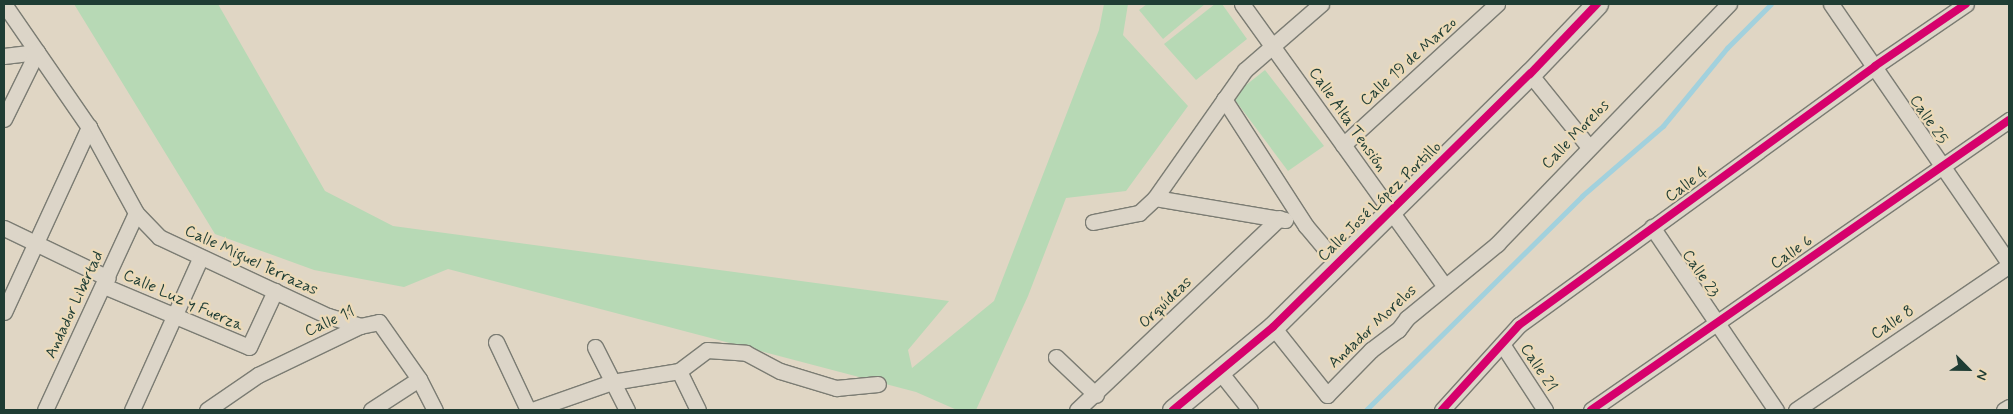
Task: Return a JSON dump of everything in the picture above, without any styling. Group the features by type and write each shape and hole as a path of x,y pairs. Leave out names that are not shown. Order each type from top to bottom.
{"street":[{"name":"Calle Miguel Terrazas","path":"4,4 89,127 136,213 159,237 200,259 328,316 360,326"},
{"name":"Calle Alta Tensión","path":"1242,4 1445,286"},
{"path":"1093,222 1139,213 1154,198 1245,70 1274,48 1321,4"},
{"name":"Calle 19 de Marzo","path":"1343,145 1497,4"},
{"name":"Calle José López Portillo","path":"1174,410 1273,327 1530,74 1597,4"},
{"name":"Calle Morelos","path":"1445,286 1497,244 1588,146 1729,4"},
{"name":"Calle 4","path":"1442,410 1518,325 1875,66 1966,4"},
{"name":"Calle 25","path":"1831,5 1875,66 2009,264"},
{"path":"4,56 38,52"},
{"path":"4,119 38,52"},
{"path":"1530,74 1588,146"},
{"path":"1224,99 1306,226 1337,263"},
{"name":"Calle 6","path":"1591,410 1715,321 1944,167 2009,120"},
{"path":"4,312 89,127"},
{"path":"1154,198 1279,218 1306,226"},
{"name":"Andador Libertad","path":"45,410 106,282 136,213"},
{"name":"Orquídeas","path":"1077,410 1096,395 1279,218"},
{"name":"Calle 23","path":"1652,227 1776,410"},
{"name":"Calle Luz y Fuerza","path":"4,228 35,242 106,282 176,318 249,347 275,291"},
{"path":"132,410 176,318 200,259"},
{"name":"Calle 8","path":"1796,410 2009,264"},
{"name":"Andador Morelos","path":"1273,327 1327,395 1371,350 1389,339 1407,318 1445,286"},
{"name":"Calle 11","path":"207,410 258,375 360,326 379,322 419,379 434,410"},
{"path":"496,342 528,410"},
{"name":"Calle 21","path":"1502,344 1545,410"},
{"path":"595,347 627,410"},
{"path":"532,410 612,382 679,371 707,350 746,353 780,371 836,388 878,384"},
{"path":"1056,357 1096,395"},
{"path":"679,371 698,410"},
{"path":"1220,372 1250,410"},
{"path":"371,410 419,379"},
{"path":"2004,410 2009,407"}],"green space":[{"path":"74,4 218,4 325,191 393,226 949,301 908,350 912,368 994,301 1099,30 1104,4 1128,4 1123,35 1188,106 1126,191 1066,198 1028,296 976,410 957,410 916,392 448,269 404,287 314,270 215,234"},
{"path":"1147,4 1205,4 1163,39 1139,10"},
{"path":"1215,4 1222,4 1247,39 1196,80 1164,44"},
{"path":"1265,70 1324,146 1288,171 1232,96"}],"waterway":[{"path":"1366,410 1582,196 1663,126 1727,48 1771,4"}],"cycle path":[{"path":"1173,410 1273,327 1530,74 1597,4"},
{"path":"1442,410 1519,325 1875,66 1966,4"},
{"path":"1591,410 2009,120"}]}
